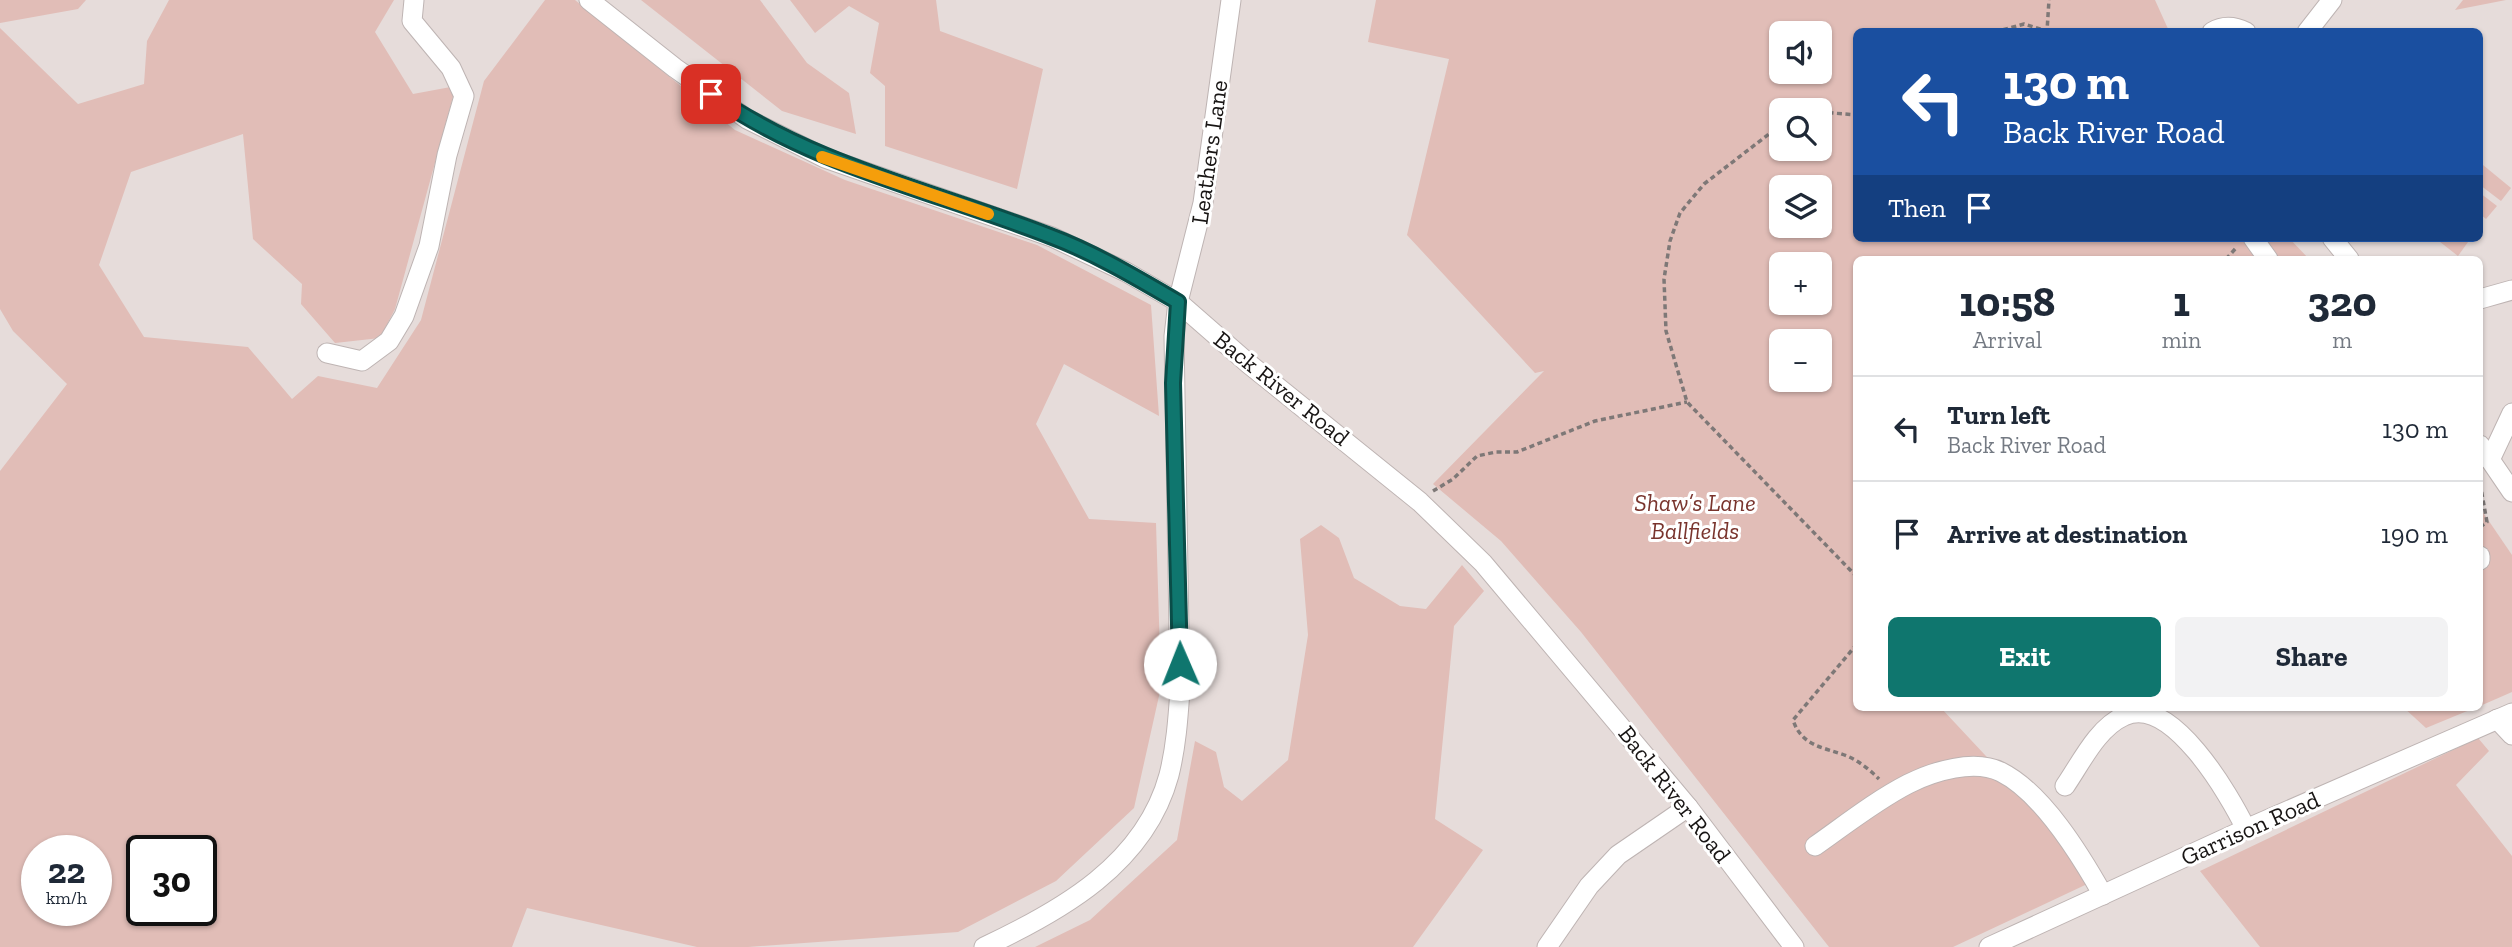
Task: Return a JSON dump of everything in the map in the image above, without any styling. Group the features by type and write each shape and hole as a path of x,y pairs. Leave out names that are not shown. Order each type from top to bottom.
{"street":[{"path":"327,353 362,361 389,341 404,316 429,246 447,155 464,96 451,68 412,21 414,0"},
{"name":"Back River Road","path":"589,0 675,68 747,119 825,158 1052,237 1126,272 1178,302 1452,532 1528,613 1688,807 1794,947"},
{"name":"Leathers Lane","path":"984,947 1039,921 1094,884 1139,836 1156,808 1168,777 1177,734 1180,690 1173,383 1178,302 1203,203 1231,0"},
{"path":"2310,28 2332,0"},
{"path":"2219,28 2238,28"},
{"path":"2335,242 2347,256"},
{"path":"2483,298 2512,290"},
{"path":"2512,413 2485,453 2512,492"},
{"path":"2065,786 2111,724 2125,715 2139,712 2168,725 2214,771 2246,829"},
{"path":"2504,716 2512,735"},
{"name":"Garrison Road","path":"1989,947 2246,829 2504,716"},
{"path":"1815,846 1895,792 1932,774 1980,767 2002,772 2034,799 2065,835 2103,895"},
{"path":"1547,947 1589,886 1618,855 1688,807"}],"path":[{"path":"2047,28 2049,0"},
{"path":"2009,28 2024,24 2037,28"},
{"path":"1832,113 1853,115"},
{"path":"1769,134 1704,184 1680,213 1673,232 1664,279 1666,331 1687,402 1853,573"},
{"path":"1431,492 1453,479 1477,456 1517,452 1595,421 1687,402"},
{"path":"2483,500 2487,522 2483,525"},
{"path":"1853,649 1793,720 1805,741 1848,757 1895,792"}],"green space":[{"path":"0,0 86,0 78,9 0,23"},
{"path":"169,0 394,0 375,32 413,94 456,86 395,309 380,338 335,343 301,304 302,284 253,239 243,134 131,172 99,265 144,337 248,347 292,399 318,376 377,388 421,320 484,81 545,0 575,0 735,130 845,180 1037,245 1151,305 1159,416 1064,364 1036,424 1089,519 1156,523 1161,687 1134,808 1056,881 958,932 748,947 697,947 527,908 512,947 0,947 0,471 67,384 13,331 0,309 0,28 78,104 144,84 147,41"},
{"path":"641,0 760,0 807,63 849,93 856,134 782,111"},
{"path":"790,0 936,0 940,31 1043,69 1017,189 885,146 885,86 870,73 879,23 849,6 815,33"},
{"name":"Shaw’s Lane Ballfields","path":"1376,0 2155,0 2168,28 1853,28 1853,242 2293,242 2306,256 1853,256 1853,711 1944,711 2100,878 1953,947 1829,947 1581,632 1501,541 1433,484 1544,371 1535,373 1407,235 1449,59 1368,42"},
{"path":"2463,0 2506,0 2455,10"},
{"path":"2483,165 2511,188 2501,201 2483,187"},
{"path":"2483,195 2497,206 2486,219 2483,216"},
{"path":"2440,242 2468,242 2458,256"},
{"path":"2483,512 2512,555 2512,692 2483,705"},
{"path":"1321,525 1339,538 1354,578 1400,606 1426,609 1462,565 1484,591 1454,626 1435,819 1483,850 1413,947 1035,947 1090,920 1177,840 1195,741 1216,752 1224,787 1242,801 1288,760 1308,635 1300,539"},
{"path":"2407,711 2467,711 2426,728"},
{"path":"2478,738 2489,751 2456,785 2512,856 2512,947 2260,947 2200,871"}],"slow traffic":[{"path":"822,157 988,214"}],"route":[{"path":"711,94 747,119 825,158 1052,237 1126,272 1178,302 1173,383 1180,664"}]}
